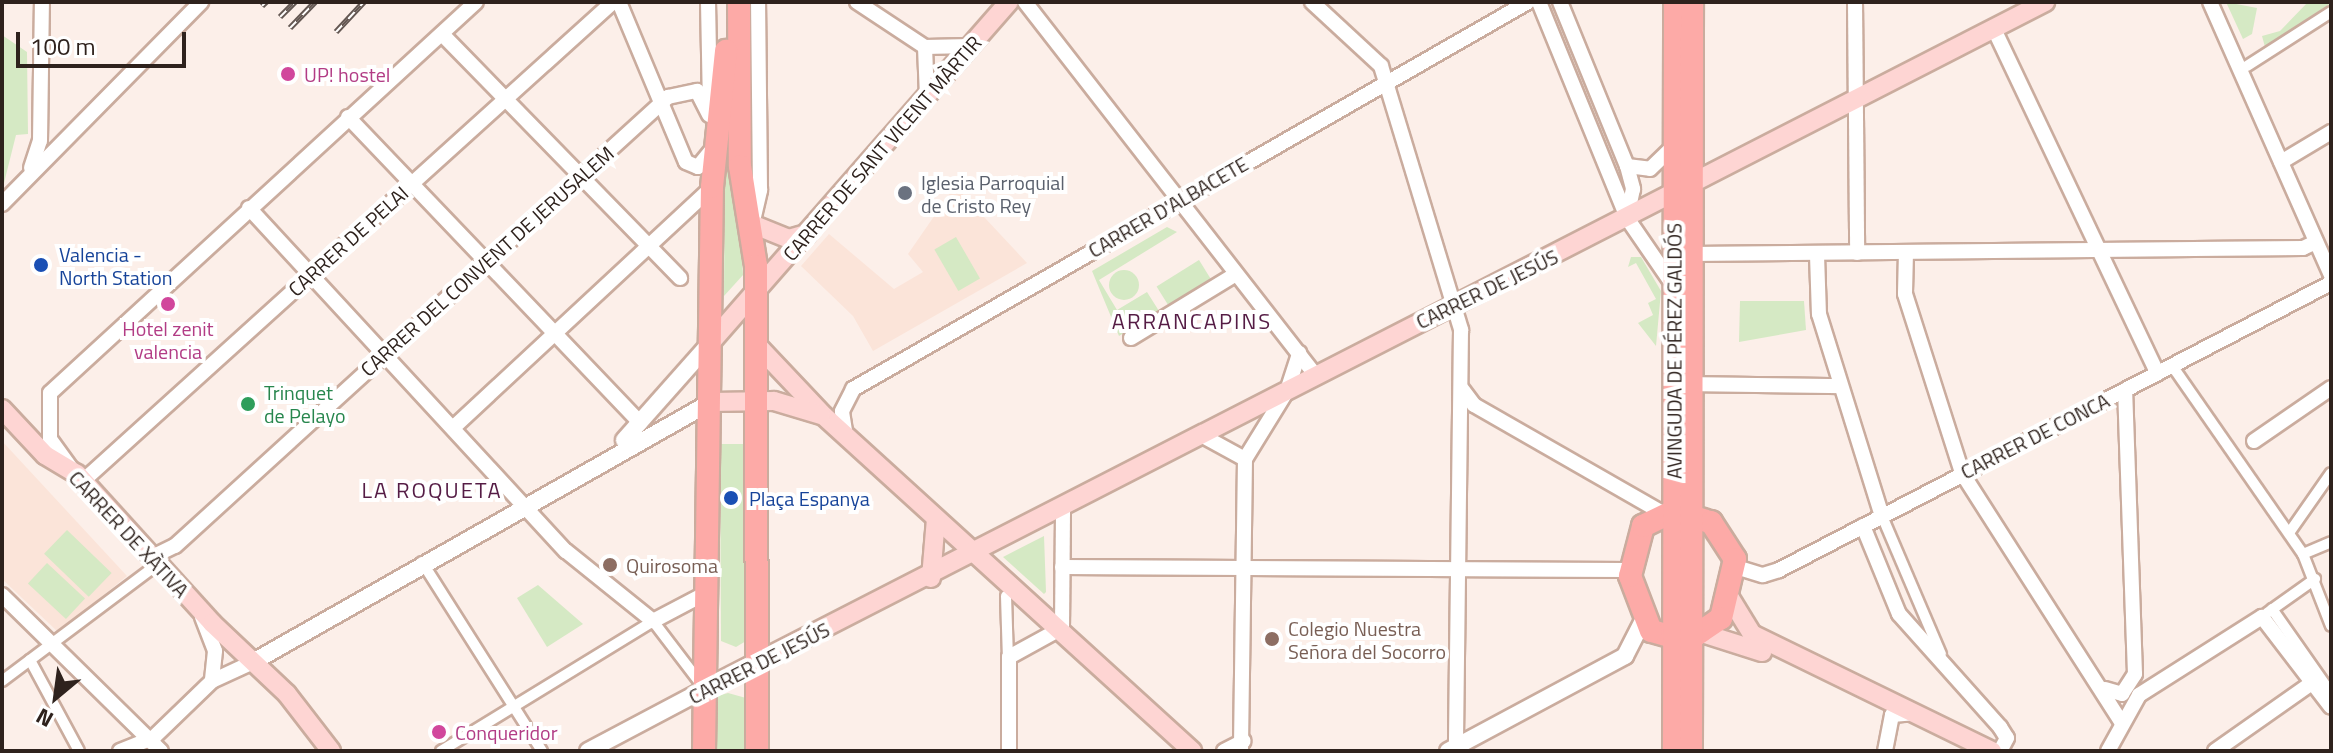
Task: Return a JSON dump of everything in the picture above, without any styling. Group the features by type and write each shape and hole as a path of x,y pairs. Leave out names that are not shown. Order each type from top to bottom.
{"main road":[{"path":"704,751 709,592 712,169 726,2"},
{"path":"739,2 740,166 752,224 756,293 757,751"},
{"name":"CARRER DE SANT VICENT MÀRTIR","path":"712,341 1009,2"},
{"path":"1675,2 1675,143 1683,188"},
{"path":"1683,188 1692,2"},
{"name":"CARRER DE JESÚS","path":"705,689 1063,512 1315,375 2045,2"},
{"name":"AVINGUDA DE PÉREZ GALDÓS","path":"1675,512 1691,478 1691,254 1683,188"},
{"name":"AVINGUDA DE PÉREZ GALDÓS","path":"1683,188 1674,287 1675,512 1690,639 1691,751"},
{"path":"752,224 789,239 807,234"},
{"path":"755,343 846,437 1062,628 1192,751"},
{"path":"711,402 755,399 824,416"},
{"name":"CARRER DE XÀTIVA","path":"2,409 45,455 79,476 199,609 253,662 331,751"},
{"name":"AVINGUDA DE PÉREZ GALDÓS","path":"1691,478 1734,560"},
{"path":"1964,751 1737,640 1690,639 1643,621 1629,570 1638,535 1675,512 1718,529 1734,560 1730,598 1752,634 1992,751"},
{"path":"931,578 936,518"},
{"path":"1690,639 1730,598"},
{"name":"AVINGUDA DE PÉREZ GALDÓS","path":"1674,751 1690,639"}],"street":[{"path":"21,184 40,141 42,2"},
{"path":"2,204 201,2"},
{"path":"79,476 50,439 50,393 476,2"},
{"path":"616,2 686,162 712,169"},
{"name":"CARRER DE PELAI","path":"79,476 312,274 616,2"},
{"path":"454,427 556,329 649,246 712,169 708,2"},
{"path":"752,224 760,190 758,2"},
{"path":"857,2 925,47 971,46"},
{"path":"1025,2 1315,375"},
{"path":"1312,2 1381,66 1461,330 1464,566 1453,750"},
{"name":"CARRER D'ALBACETE","path":"846,437 842,411 853,389 1384,80 1528,2"},
{"path":"1539,2 1627,218 1674,287"},
{"path":"1560,2 1627,166 1633,189 1627,218"},
{"path":"1855,2 1857,253"},
{"path":"2210,2 2331,275"},
{"path":"2247,66 2331,12"},
{"path":"1994,29 2157,373"},
{"path":"442,34 680,278"},
{"path":"925,47 927,97"},
{"name":"CARRER DEL CONVENT DE JERUSALEM","path":"155,561 676,91 697,91 709,115"},
{"path":"348,117 486,262 556,329 643,428"},
{"path":"2281,162 2331,132"},
{"path":"1627,166 1659,165 1675,143"},
{"path":"249,208 454,427 519,507 653,621 705,689"},
{"path":"1691,254 2099,251 2316,242"},
{"path":"1906,252 1905,294 1962,473 2104,689 2122,723"},
{"path":"1817,255 1819,314 1840,386 1882,516 1941,654"},
{"path":"1131,338 1236,274"},
{"name":"CARRER DE CONCA","path":"1734,560 1771,573 2331,283"},
{"path":"120,751 157,744 212,681 253,662 612,453 643,428 712,341"},
{"path":"1224,751 1243,746 1247,567 1245,459 1287,391 1299,353"},
{"path":"2173,367 2303,554 2331,626"},
{"path":"1691,384 1840,386"},
{"path":"1461,386 1474,405 1675,512"},
{"path":"2254,441 2331,388"},
{"path":"2104,689 2127,691 2134,666 2125,390"},
{"path":"643,428 711,402"},
{"path":"1201,435 1245,459"},
{"path":"2289,533 2331,474"},
{"path":"1008,661 1016,650 1062,628 1063,512"},
{"path":"1863,526 1899,614 1941,654 2007,738 2000,751"},
{"path":"2303,554 2331,542"},
{"path":"2,681 155,561"},
{"path":"422,562 542,751"},
{"path":"1062,567 1464,566 1629,570"},
{"path":"2108,751 2135,699 2159,681 2271,617 2314,577"},
{"path":"441,751 653,621 709,592"},
{"path":"2,595 157,744"},
{"path":"1006,596 1009,751"},
{"path":"199,609 213,641 212,681"},
{"path":"2271,617 2319,681 2331,707"},
{"path":"1453,750 1625,656 1643,621"},
{"path":"30,660 79,751"},
{"path":"2134,666 2159,681"},
{"path":"2215,751 2319,681"},
{"name":"CARRER DE JESÚS","path":"588,751 705,689"},
{"path":"1885,751 1892,715 1916,713"}],"shaded area":[{"path":"955,186 1027,263 873,351 853,316 801,266 829,234 894,289 923,272 908,254"},
{"path":"2,441 127,576 58,632 2,579"}],"green space":[{"path":"2226,2 2257,8 2252,34 2243,39"},
{"path":"2308,2 2331,3 2265,47 2262,36 2280,31"},
{"path":"2,35 27,52 28,134 16,135 2,191"},
{"path":"731,75 743,275 724,296 725,136"},
{"path":"1167,227 1177,232 1099,280 1117,310 1147,292 1159,311 1119,336 1092,271"},
{"path":"956,237 980,279 958,291 934,250"},
{"path":"1631,257 1641,257 1661,291 1656,346 1638,323 1653,315 1648,303 1656,299 1636,263 1628,267"},
{"path":"1199,260 1211,279 1168,305 1157,286"},
{"path":"1124,270 1135,274 1139,285 1135,296 1124,300 1113,296 1109,285 1113,274"},
{"path":"1740,301 1804,301 1806,330 1739,342"},
{"path":"720,444 747,444 746,641 736,647 721,641"},
{"path":"67,530 112,573 89,597 44,554"},
{"path":"1044,536 1046,592 1044,594 1003,557"},
{"path":"47,563 85,598 66,619 28,583"},
{"path":"538,585 583,624 547,647 517,598"},
{"path":"728,693 746,698 747,751 712,751 714,697"}],"railway":[{"path":"262,6 266,2"},
{"path":"280,17 295,2"},
{"path":"290,28 315,2"},
{"path":"336,32 364,2"}],"place":[{"name":"UP! hostel","path":"288,74"},
{"name":"Iglesia Parroquial de Cristo Rey","path":"905,193"},
{"name":"Valencia - North Station","path":"41,265"},
{"name":"Hotel zenit valencia","path":"168,304"},
{"name":"Trinquet de Pelayo","path":"248,404"},
{"name":"Plaça Espanya","path":"731,498"},
{"name":"Quirosoma","path":"610,565"},
{"name":"Colegio Nuestra Señora del Socorro","path":"1272,639"},
{"name":"Conqueridor","path":"439,732"}],"district":[{"name":"ARRANCAPINS","path":"1192,322"},
{"name":"LA ROQUETA","path":"432,491"}]}
